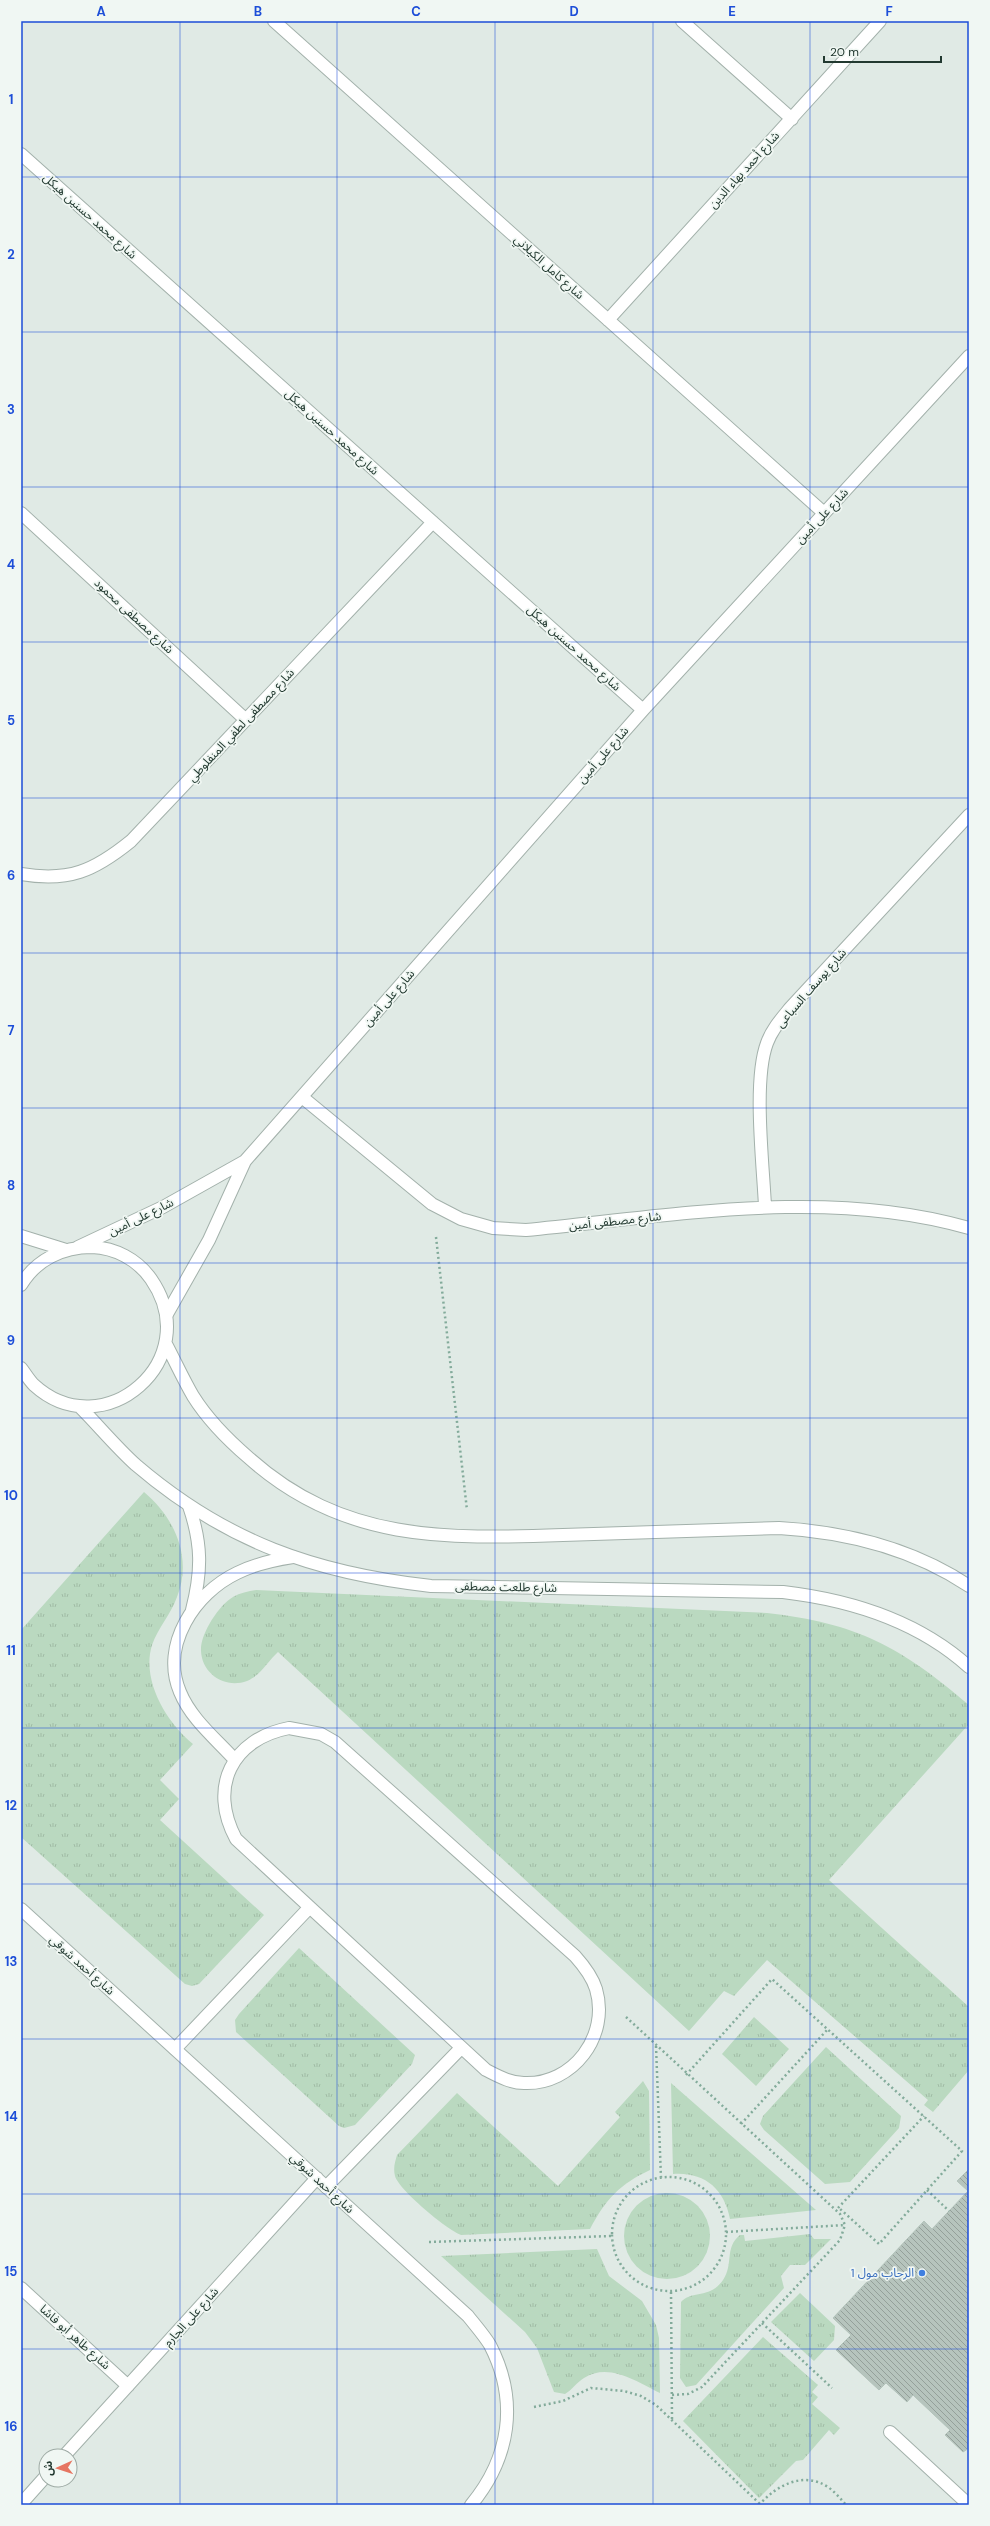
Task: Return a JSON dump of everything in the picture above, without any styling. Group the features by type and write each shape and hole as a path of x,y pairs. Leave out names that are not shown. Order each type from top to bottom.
{"street":[{"name":"شارع كامل الكيلاني","path":"274,21 824,513"},
{"path":"682,21 792,119"},
{"name":"شارع أحمد بهاء الدين","path":"608,320 880,21"},
{"name":"شارع محمد حسنين هيكل","path":"21,154 643,710"},
{"name":"شارع على أمين","path":"167,1314 209,1240 245,1161 643,710 969,356"},
{"name":"شارع مصطفى محمود","path":"21,513 246,720"},
{"name":"شارع مصطفى لطفي المنفلوطي","path":"21,874 45,878 76,874 106,861 131,841 433,522"},
{"name":"شارع يوسف السباعى","path":"765,1206 760,1084 762,1063 767,1042 777,1024 791,1007 969,816"},
{"name":"شارع مصطفى أمين","path":"302,1097 432,1204 461,1219 486,1226 526,1230 765,1206 890,1211 941,1220 969,1228"},
{"name":"شارع على أمين","path":"78,1247 170,1204 245,1161"},
{"path":"21,1236 66,1250"},
{"path":"21,1285 27,1275 45,1260 66,1250 78,1247 102,1248 126,1256 145,1271 159,1291 167,1314 166,1344 154,1370 134,1392 108,1404 79,1406 55,1399 34,1384 21,1368"},
{"path":"166,1344 194,1397 227,1439 266,1474 310,1502 359,1522 411,1532 470,1538 779,1528 816,1530 854,1537 889,1547 924,1561 969,1586"},
{"name":"شارع طلعت مصطفى","path":"79,1406 134,1463 189,1506 257,1543 293,1557 338,1571 384,1581 431,1586 783,1592 823,1597 862,1606 899,1621 934,1640 969,1667"},
{"path":"189,1506 198,1531 200,1558 199,1585 192,1611 177,1642 175,1665 180,1691 195,1717 235,1760"},
{"path":"192,1611 212,1590 236,1573 264,1562 293,1557"},
{"path":"289,1728 321,1734 335,1742 575,1956 588,1971 596,1989 599,2009 597,2028 592,2041 577,2062 562,2074 543,2082 530,2083 504,2079 486,2070 309,1908 248,1852 236,1839 228,1824 224,1808 224,1791 227,1775 235,1760 245,1747 259,1737 289,1728"},
{"path":"175,2049 309,1908"},
{"name":"شارع أحمد شوقي","path":"21,1909 468,2316 490,2345 504,2378 508,2415 502,2451 488,2485 471,2505"},
{"path":"326,2187 461,2048"},
{"name":"شارع على الجارم","path":"71,2448 317,2178"},
{"name":"شارع طاهر أبو فاشا","path":"21,2288 128,2386"},
{"path":"890,2432 969,2505"},
{"path":"21,2504 38,2485"}],"path":[{"path":"432,1204 470,1538"},
{"path":"686,2075 772,1979 962,2151 879,2244 839,2208"},
{"path":"596,1989 686,2075 836,2211 845,2225 844,2233 840,2240 702,2386 688,2394 671,2396"},
{"path":"741,2124 828,2030"},
{"path":"656,2046 661,2178"},
{"path":"836,2211 924,2116"},
{"path":"677,2177 693,2182 706,2190 717,2202 724,2217 726,2232 724,2250 717,2267 704,2280 694,2286 671,2292 654,2290 633,2278 625,2270 616,2254 612,2236 614,2220 620,2204 636,2188 645,2182 661,2178 677,2177"},
{"path":"927,2190 949,2211"},
{"path":"726,2232 845,2225"},
{"path":"388,2244 612,2236"},
{"path":"671,2292 672,2419"},
{"path":"762,2323 832,2388"},
{"path":"508,2415 563,2401 585,2389 607,2388 641,2396 656,2405 672,2419 760,2504 778,2488 800,2480 816,2482 829,2488 846,2505"}],"green space":[{"path":"144,1492 155,1502 172,1526 182,1553 183,1567 177,1597 152,1645 150,1673 153,1687 166,1713 174,1725 193,1744 160,1780 179,1799 160,1820 264,1915 199,1984 192,1986 185,1984 21,1837 21,1630"},
{"path":"256,1590 767,1613 799,1617 827,1623 853,1631 899,1653 969,1705 969,1724 829,1880 969,2007 969,2070 933,2112 924,2105 928,2100 767,1960 734,1996 724,1991 689,2031 278,1652 256,1676 247,1681 231,1683 216,1678 210,1673 202,1659 201,1651 204,1637 211,1621 222,1606 233,1597 244,1592"},
{"path":"299,1948 415,2055 412,2064 355,2125 344,2128 339,2126 236,2032 235,2020 239,2014"},
{"path":"754,2017 789,2049 756,2086 722,2054"},
{"path":"826,2047 901,2116 899,2128 850,2182 825,2184 764,2130 760,2124 763,2116"},
{"path":"643,2081 649,2091 650,2170 639,2175 622,2187 608,2201 590,2229 461,2235 445,2225 424,2208 405,2190 395,2176 394,2168 397,2155 457,2093 558,2186 620,2117 615,2112"},
{"path":"671,2083 816,2210 730,2219 723,2199 711,2184 694,2176 673,2174"},
{"path":"667,2193 683,2196 691,2200 703,2212 707,2220 710,2236 707,2252 703,2260 691,2272 683,2276 667,2279 651,2276 643,2272 631,2260 627,2252 624,2236 627,2220 631,2212 643,2200 651,2196"},
{"path":"810,2234 814,2239 831,2239 805,2265 790,2265 781,2276 784,2288 696,2385 686,2387 680,2378 681,2302 685,2298 707,2292 718,2286 726,2274 732,2245 740,2235 744,2235 745,2241"},
{"path":"597,2249 609,2276 642,2301 656,2325 659,2338 660,2393 623,2375 603,2372 584,2378 565,2394 554,2392 537,2348 525,2332 441,2256"},
{"path":"800,2293 835,2326 834,2340 814,2361 771,2322"},
{"path":"763,2337 818,2385 812,2392 818,2397 812,2404 840,2428 834,2435 829,2430 803,2460 796,2461 759,2498 683,2421"}],"building":[{"name":"الرحاب مول 1","path":"969,2169 969,2448 963,2452 945,2435 950,2430 913,2395 907,2402 886,2383 879,2390 836,2350 851,2335 833,2318 924,2221 932,2229 968,2191 957,2181"}],"place":[{"name":"الرحاب مول 1","path":"922,2273"}]}
